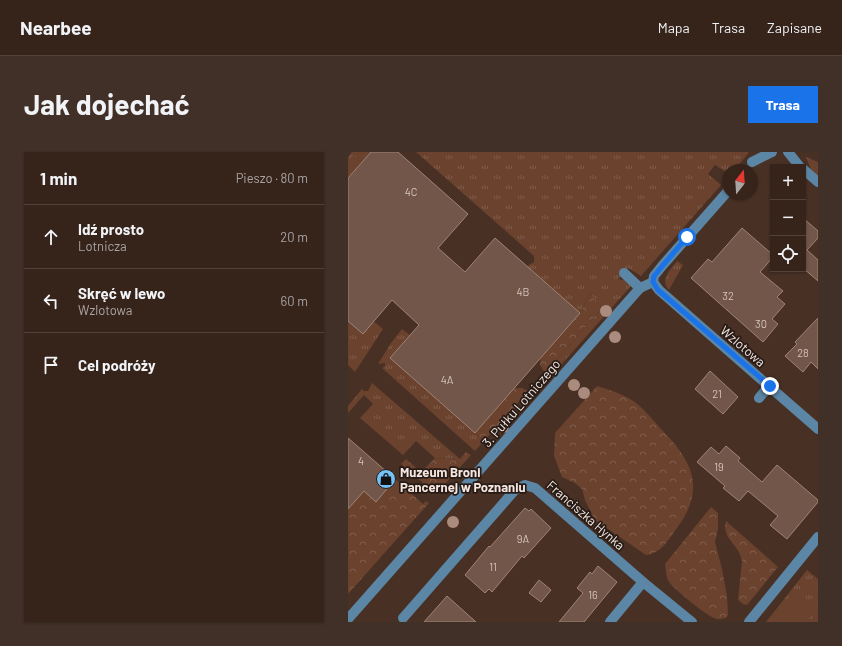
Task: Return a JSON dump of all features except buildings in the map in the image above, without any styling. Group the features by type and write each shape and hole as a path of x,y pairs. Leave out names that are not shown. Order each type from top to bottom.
{"street":[{"path":"788,152 798,164"},
{"path":"750,164 766,153"},
{"path":"806,172 818,182"},
{"path":"653,282 654,276 662,266 722,197"},
{"path":"624,273 640,288"},
{"name":"3. Pułku Lotniczego","path":"348,618 640,288 653,282"},
{"name":"Wzlotowa","path":"653,282 663,294 818,429"},
{"path":"759,398 770,386"},
{"name":"Franciszka Hynka","path":"403,618 515,490 525,485 535,488 643,582 692,622"},
{"path":"749,622 818,537"},
{"path":"610,622 643,582"}],"green space":[{"path":"371,152 361,163 351,153"},
{"path":"416,152 749,152 740,164 722,164 722,169 715,165 708,174 721,185 641,276 628,268 618,279 624,280 631,286 552,375 548,377 543,375 602,308 590,294 580,313 527,266 534,262 534,256"},
{"path":"351,153 361,163 348,177 348,157"},
{"path":"806,157 818,162 818,176 811,170"},
{"path":"677,261 683,265 669,290 665,282 669,271"},
{"path":"590,294 602,308 545,373 540,365 541,358 580,313"},
{"path":"348,321 373,321 383,329 355,372 348,365"},
{"path":"402,329 410,335 390,358 484,441 475,451 382,368 385,366 385,363 378,364"},
{"path":"372,383 460,459 435,458 416,441 403,455 360,418 373,404 364,395 348,413 348,406 362,389 364,391 368,391"},
{"path":"597,386 612,391 636,403 680,451 692,474 693,487 691,500 686,513 664,545 652,554 646,555 595,520 585,500 582,489 575,483 562,477 554,456 555,433"},
{"path":"518,388 528,391 484,441 475,433 514,389"},
{"path":"466,452 471,455 436,494 401,464 406,459 421,472 435,458 460,459"},
{"path":"395,479 423,504 426,501 429,503 348,594 348,509 364,491 376,502"},
{"path":"711,507 718,513 718,529 715,542 727,596 728,615 726,618 720,619 714,618 704,612 672,586 667,578 665,564"},
{"path":"726,521 778,567 747,605 738,600 742,561 741,555 726,533"},
{"path":"807,570 818,579 818,622 766,622"},
{"path":"795,595 815,611 806,622 773,622"}],"place":[{"name":"Muzeum Broni Pancernej w Poznaniu","path":"386,479"}],"route":[{"path":"687,237 654,276 653,282 658,290 770,386"}]}
